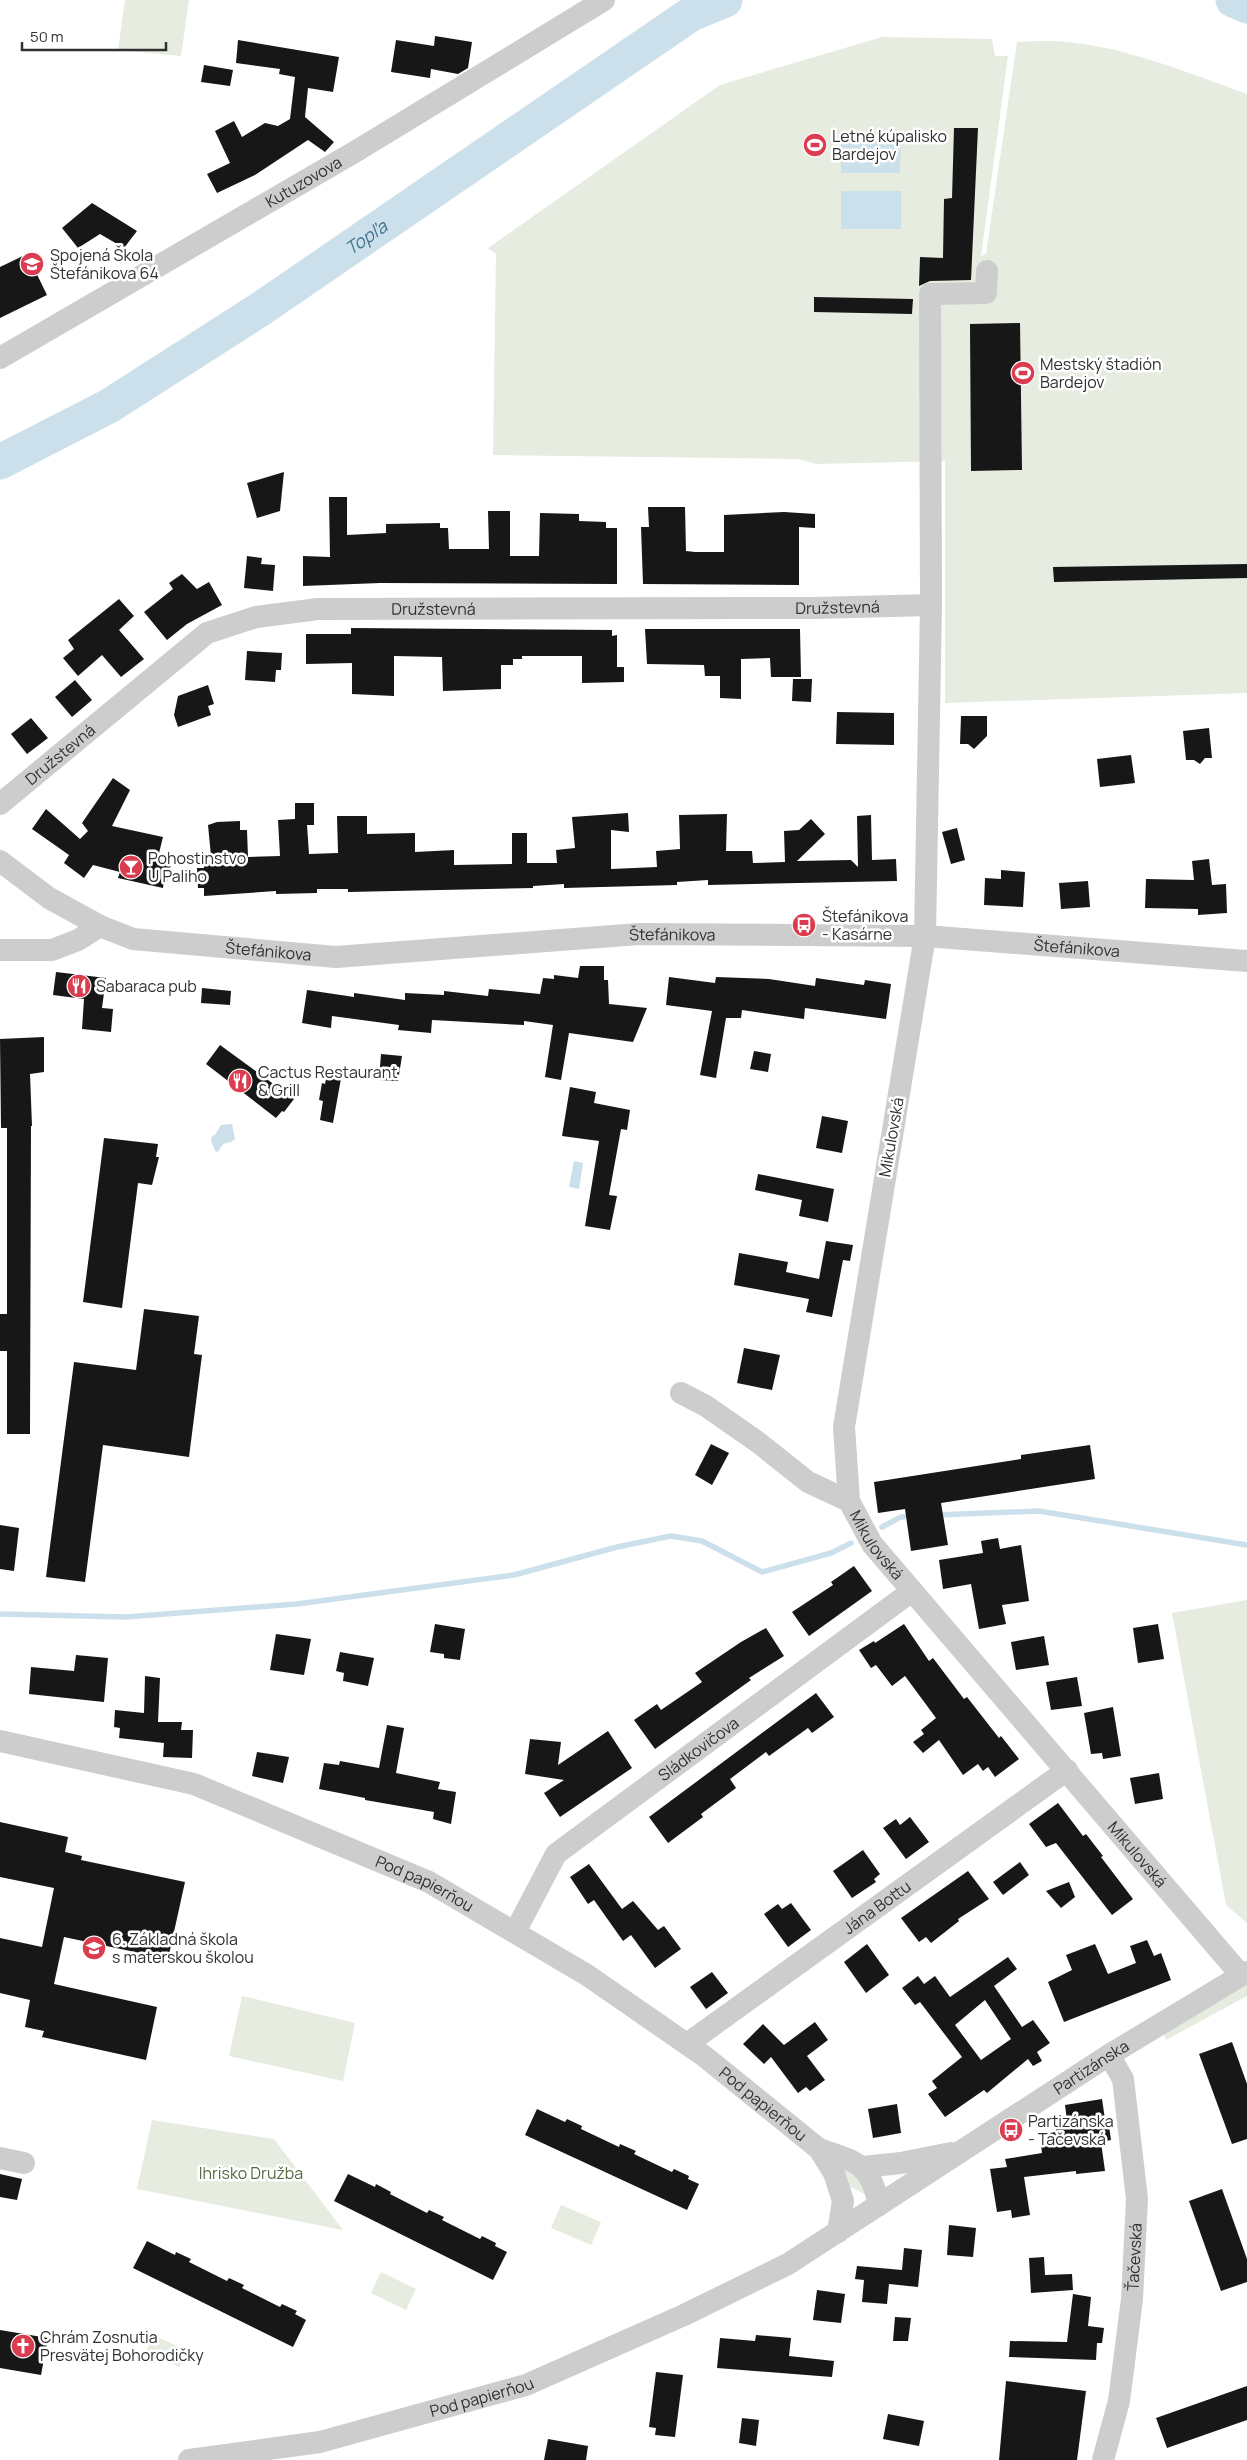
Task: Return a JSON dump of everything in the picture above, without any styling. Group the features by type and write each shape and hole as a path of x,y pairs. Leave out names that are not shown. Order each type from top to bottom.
{"street":[{"name":"Kutuzovova","path":"0,358 364,146 604,0"},
{"path":"925,936 931,605 930,294 986,293 986,271"},
{"name":"Družstevná","path":"0,804 207,633 256,617 318,609 804,608 931,605"},
{"name":"Štefánikova","path":"0,861 50,898 100,926 133,938 336,957 639,934 925,936 1247,961"},
{"path":"0,950 52,950 78,940 100,926"},
{"name":"Mikulovská","path":"925,936 844,1427 849,1501 872,1544 1244,1973"},
{"path":"681,1393 706,1406 759,1443 808,1482 849,1501"},
{"name":"Sládkovičova","path":"515,1932 556,1854 912,1591"},
{"name":"Pod papierňou","path":"0,1741 194,1784 429,1882 587,1975 687,2044 820,2149 834,2173 843,2201 838,2232 788,2264 719,2298 526,2385 282,2454 189,2460"},
{"name":"Jána Bottu","path":"687,2044 1067,1770"},
{"name":"Partizánska","path":"838,2232 1109,2056 1244,1973"},
{"name":"Ťačevská","path":"1103,2460 1119,2401 1132,2300 1137,2199 1123,2079 1109,2056"},
{"path":"820,2149 863,2166 873,2180 879,2205"},
{"path":"863,2166 901,2163 967,2149"},
{"path":"0,2158 24,2163"}],"green space":[{"path":"125,0 189,0 181,56 118,50"},
{"path":"882,37 992,39 995,56 1008,56 981,256 986,254 1017,42 1068,42 1097,46 1141,57 1247,94 1247,693 945,703 945,461 816,464 799,459 493,455 496,254 488,248 720,85"},
{"path":"1247,1600 1247,1923 1226,1905 1172,1613"},
{"path":"1247,1985 1247,1996 1166,2040 1162,2032"},
{"path":"242,1996 355,2023 343,2081 229,2056"},
{"name":"Ihrisko Družba","path":"152,2120 274,2139 343,2230 137,2189"},
{"path":"838,2164 859,2178 865,2194 848,2186"},
{"path":"561,2205 601,2222 591,2245 551,2228"},
{"path":"381,2272 416,2289 406,2310 371,2293"},
{"path":"154,2335 187,2351 179,2367 146,2351"}],"water":[{"path":"841,135 901,135 900,173 841,173"},
{"path":"841,191 901,191 901,229 841,229"},
{"path":"232,1124 235,1139 223,1144 218,1152 215,1151 211,1141 212,1136 215,1135 221,1125"},
{"path":"574,1161 583,1163 579,1189 569,1187"}],"building":[{"path":"435,36 472,42 468,68 458,74 431,69 430,78 391,72 396,40 434,46"},
{"path":"238,40 339,57 333,92 308,88 305,117 334,142 325,152 308,140 255,175 217,193 207,174 230,163 215,131 234,121 242,137 265,123 278,126 290,119 295,77 279,74 280,69 236,63"},
{"path":"204,65 233,70 230,86 201,82"},
{"path":"954,128 978,128 971,280 930,281 919,286 920,257 943,258 944,199 952,198"},
{"path":"92,203 137,231 124,248 100,234 78,248 62,228"},
{"path":"27,254 47,295 0,318 0,267"},
{"path":"814,297 913,299 912,314 814,312"},
{"path":"1020,323 1022,470 971,471 970,324"},
{"path":"284,472 280,511 257,518 247,483"},
{"path":"329,497 347,497 347,535 386,533 386,524 440,523 440,528 448,528 449,549 489,549 488,511 510,511 510,556 539,556 540,513 579,514 579,521 606,522 606,528 617,528 617,584 380,583 303,586 303,556 330,557"},
{"path":"648,507 685,507 686,551 695,552 724,552 724,515 784,512 815,514 815,528 799,527 799,585 643,584 641,527 649,527"},
{"path":"247,556 262,558 261,564 275,565 273,591 244,588"},
{"path":"1247,564 1247,578 1054,582 1053,567"},
{"path":"182,574 197,589 209,582 222,605 187,624 167,640 144,612 173,589 169,583"},
{"path":"119,599 134,616 119,630 144,659 121,677 102,655 78,676 63,658 74,649 68,640"},
{"path":"351,628 612,630 612,636 617,635 617,667 624,667 624,682 582,683 582,656 522,656 522,659 513,659 513,665 501,665 501,689 443,691 442,657 394,656 394,696 352,694 352,663 306,664 306,634 351,634"},
{"path":"645,629 800,629 801,677 771,677 770,658 741,659 741,699 720,698 720,676 705,676 704,665 647,664"},
{"path":"247,651 282,653 281,670 276,670 275,682 245,680"},
{"path":"793,679 812,679 811,702 792,701"},
{"path":"75,680 92,700 72,717 55,697"},
{"path":"208,685 214,704 208,706 211,715 178,727 174,715 178,696"},
{"path":"837,712 894,713 894,745 836,744"},
{"path":"961,716 987,716 987,736 974,749 968,744 960,744"},
{"path":"31,718 48,738 27,754 11,734"},
{"path":"1209,728 1212,758 1205,758 1200,764 1194,760 1186,760 1183,731"},
{"path":"1131,755 1135,783 1100,787 1097,759"},
{"path":"113,778 130,790 112,826 163,837 157,861 171,864 167,882 164,881 163,888 118,878 120,872 93,865 84,878 64,863 69,855 32,829 46,809 80,839 88,831 82,823"},
{"path":"295,803 314,803 314,825 307,825 309,854 338,853 337,816 367,816 367,834 415,833 415,852 454,850 454,865 512,864 512,833 527,833 527,863 557,863 556,850 575,848 572,817 628,813 629,832 611,830 611,869 657,867 656,851 680,849 679,815 727,814 726,851 752,851 753,863 785,862 784,831 799,830 811,819 825,834 797,861 851,860 858,867 857,816 871,815 872,860 896,859 897,881 708,885 708,880 677,882 677,885 564,888 564,884 533,886 533,888 348,892 348,889 317,889 317,893 276,894 276,891 204,896 204,888 198,888 197,868 204,868 203,856 211,856 208,825 217,822 240,821 240,830 247,830 248,857 280,856 278,820 295,819"},
{"path":"957,828 965,860 951,864 942,832"},
{"path":"1209,859 1212,885 1226,884 1227,913 1198,915 1198,909 1145,908 1146,879 1194,880 1192,861"},
{"path":"1001,870 1025,872 1023,907 984,905 985,878 1001,879"},
{"path":"1088,881 1090,907 1061,909 1059,883"},
{"path":"580,966 604,966 604,980 608,980 609,1004 647,1008 633,1042 569,1033 561,1080 545,1077 553,1025 524,1021 524,1025 432,1020 431,1033 398,1030 399,1025 332,1016 331,1028 302,1023 307,990 354,997 354,993 405,1000 405,993 444,995 444,991 488,996 489,989 540,994 543,978 554,979 554,975 578,978"},
{"path":"56,972 106,978 102,1008 113,1009 111,1032 82,1029 84,999 53,995"},
{"path":"669,977 715,983 716,977 769,979 815,986 816,978 864,985 865,980 891,984 886,1019 805,1008 804,1019 742,1010 741,1018 726,1018 716,1078 700,1075 712,1011 666,1005"},
{"path":"202,988 231,991 230,1005 201,1003"},
{"path":"44,1037 44,1072 30,1074 32,1126 30,1434 7,1434 7,1351 0,1351 0,1314 7,1314 7,1128 1,1128 0,1039"},
{"path":"220,1045 294,1099 284,1112 282,1111 276,1118 206,1064"},
{"path":"754,1051 771,1054 768,1072 750,1069"},
{"path":"381,1054 402,1056 398,1081 379,1080"},
{"path":"328,1069 342,1073 333,1123 320,1120 323,1101 319,1100 322,1083 325,1084"},
{"path":"570,1087 596,1092 594,1103 630,1110 627,1130 621,1129 609,1195 617,1196 610,1230 585,1226 599,1141 562,1136"},
{"path":"822,1116 848,1121 842,1153 816,1148"},
{"path":"104,1138 158,1144 156,1157 159,1157 152,1185 138,1183 122,1308 83,1302"},
{"path":"758,1174 834,1189 828,1222 799,1216 802,1200 755,1190"},
{"path":"826,1241 853,1245 850,1261 843,1260 832,1317 806,1312 809,1299 734,1285 739,1253 788,1262 786,1272 819,1279"},
{"path":"144,1309 199,1316 194,1354 202,1355 189,1457 103,1445 85,1582 46,1577 74,1362 136,1370"},
{"path":"744,1348 780,1355 772,1390 737,1383"},
{"path":"711,1444 729,1453 712,1485 695,1475"},
{"path":"1090,1445 1095,1479 941,1503 948,1545 911,1551 905,1509 878,1513 874,1482 1021,1459 1021,1455"},
{"path":"0,1525 19,1528 14,1571 0,1569"},
{"path":"998,1538 1000,1549 1021,1545 1029,1601 1002,1605 1006,1624 979,1629 971,1584 943,1589 939,1560 983,1553 981,1541"},
{"path":"854,1566 872,1591 809,1636 792,1612 833,1585 831,1582"},
{"path":"435,1624 465,1629 460,1660 444,1658 444,1654 430,1652"},
{"path":"904,1624 929,1661 933,1658 964,1699 967,1697 999,1738 1001,1736 1019,1759 995,1777 988,1767 983,1771 978,1764 963,1775 939,1740 923,1753 913,1742 924,1734 921,1730 936,1718 905,1676 892,1686 876,1665 871,1668 859,1650 874,1641 875,1643"},
{"path":"1158,1624 1164,1659 1138,1663 1133,1628"},
{"path":"766,1628 784,1656 749,1678 751,1680 655,1749 634,1720 657,1704 661,1710 702,1682 695,1673 741,1642"},
{"path":"276,1634 311,1639 304,1675 270,1670"},
{"path":"1044,1636 1049,1665 1016,1670 1011,1642"},
{"path":"340,1652 374,1658 368,1686 343,1681 344,1673 336,1671"},
{"path":"76,1655 108,1658 104,1702 29,1694 31,1667 74,1671"},
{"path":"145,1676 160,1678 158,1722 182,1722 181,1730 193,1730 192,1758 163,1757 164,1743 119,1738 120,1728 114,1727 115,1710 144,1713"},
{"path":"1077,1677 1082,1706 1051,1710 1046,1682"},
{"path":"816,1693 834,1717 812,1733 808,1728 769,1756 766,1752 730,1779 736,1788 701,1814 703,1817 668,1843 649,1817"},
{"path":"1113,1707 1121,1756 1103,1759 1102,1753 1091,1754 1084,1713"},
{"path":"387,1725 404,1728 396,1773 440,1782 438,1789 456,1792 451,1824 433,1819 434,1812 365,1800 365,1798 319,1789 324,1763 339,1765 340,1761 379,1768"},
{"path":"608,1731 632,1768 560,1817 544,1793 564,1780 525,1774 530,1739 561,1742 558,1765"},
{"path":"257,1752 289,1757 283,1783 252,1776"},
{"path":"1159,1773 1163,1799 1135,1804 1130,1778"},
{"path":"1058,1803 1083,1836 1086,1834 1133,1899 1112,1915 1056,1843 1046,1847 1029,1824"},
{"path":"910,1817 929,1842 906,1859 883,1828 896,1819 900,1825"},
{"path":"0,1822 68,1837 65,1852 82,1856 81,1860 185,1882 168,1959 64,1937 54,1984 157,2007 146,2060 42,2037 44,2031 25,2027 30,2000 0,1993 0,1938 42,1947 54,1888 0,1877"},
{"path":"863,1850 880,1874 874,1879 876,1882 852,1898 833,1871"},
{"path":"1020,1862 1029,1875 1003,1895 993,1882"},
{"path":"589,1864 622,1909 633,1901 658,1930 664,1926 681,1949 655,1968 631,1935 623,1941 594,1900 588,1904 570,1877"},
{"path":"968,1871 989,1899 958,1919 959,1921 931,1943 926,1937 919,1942 901,1918"},
{"path":"1069,1882 1075,1897 1061,1908 1046,1891"},
{"path":"791,1903 811,1930 788,1947 764,1914 778,1904 782,1909"},
{"path":"1147,1940 1154,1956 1161,1953 1171,1980 1064,2022 1048,1982 1072,1970 1066,1955 1095,1944 1108,1974 1136,1963 1130,1946"},
{"path":"867,1944 889,1975 866,1993 844,1962"},
{"path":"1008,1957 1017,1969 994,1986 1022,2027 1033,2020 1050,2043 1037,2052 1042,2061 1033,2066 1028,2059 987,2093 984,2090 945,2117 928,2094 937,2088 932,2081 962,2057 920,2002 915,2005 902,1988 918,1976 924,1984 935,1976 950,1997","holes":["985,2000 1011,2039 981,2060 955,2025"]},
{"path":"712,1972 728,1993 706,2009 690,1987"},
{"path":"815,2022 828,2040 807,2056 825,2080 810,2091 806,2087 798,2093 771,2057 764,2064 743,2044 763,2024 784,2045"},
{"path":"1232,2042 1247,2084 1247,2139 1232,2144 1199,2054"},
{"path":"1102,2099 1106,2126 1109,2126 1111,2140 1101,2142 1105,2171 1076,2174 1076,2171 1024,2177 1030,2215 1012,2218 1011,2210 997,2212 990,2169 1007,2167 1005,2159 1042,2153 1040,2137 1050,2136 1050,2133 1056,2132 1056,2129 1068,2128 1065,2105"},
{"path":"897,2104 901,2133 873,2138 868,2109"},
{"path":"537,2109 565,2122 567,2119 582,2126 581,2129 619,2147 620,2144 636,2151 634,2154 672,2172 674,2169 689,2176 688,2179 699,2184 687,2210 525,2135"},
{"path":"0,2174 22,2179 17,2200 0,2197"},
{"path":"348,2174 375,2187 376,2184 391,2192 390,2194 427,2213 429,2210 444,2217 442,2220 480,2239 482,2236 496,2243 495,2246 507,2252 493,2280 334,2201"},
{"path":"1222,2189 1247,2259 1247,2282 1221,2291 1189,2201"},
{"path":"949,2225 976,2228 973,2257 947,2255"},
{"path":"147,2241 175,2255 176,2252 191,2259 189,2262 227,2281 229,2278 244,2285 242,2288 280,2307 282,2304 297,2311 295,2314 306,2320 293,2347 133,2268"},
{"path":"904,2248 922,2250 918,2287 889,2284 887,2304 862,2302 864,2280 855,2279 857,2266 902,2270"},
{"path":"1044,2257 1045,2275 1072,2274 1073,2290 1031,2293 1029,2258"},
{"path":"817,2290 845,2294 841,2323 813,2320"},
{"path":"1073,2294 1091,2297 1088,2326 1104,2328 1102,2343 1097,2343 1096,2360 1009,2357 1010,2341 1067,2342"},
{"path":"895,2317 911,2318 908,2341 893,2341"},
{"name":"Chrám Zosnutia Presvätej Bohorodičky","path":"0,2330 48,2338 41,2375 0,2368"},
{"path":"756,2335 791,2338 789,2356 834,2361 832,2377 717,2368 720,2338 755,2341"},
{"path":"656,2372 683,2375 675,2437 655,2435 656,2428 649,2427"},
{"path":"1006,2381 1086,2391 1077,2460 999,2460"},
{"path":"1247,2386 1247,2420 1167,2448 1156,2418"},
{"path":"888,2414 924,2421 919,2446 883,2439"},
{"path":"742,2418 759,2420 756,2446 739,2443"},
{"path":"548,2439 588,2446 586,2460 544,2460"}],"waterway":[{"name":"Topľa","path":"0,462 109,406 259,310 691,14 725,0"},
{"name":"Topľa","path":"1233,0 1247,6"},
{"path":"937,1515 1039,1511 1247,1545"},
{"path":"882,1527 901,1517 913,1516"},
{"path":"0,1614 126,1617 297,1604 514,1575 617,1547 671,1536 702,1541 762,1572 831,1553 851,1543"}],"place":[{"name":"Letné kúpalisko Bardejov","path":"815,145"},
{"name":"Spojená Škola Štefánikova 64","path":"32,264"},
{"name":"Mestský štadión Bardejov","path":"1023,373"},
{"name":"Pohostinstvo U Paliho","path":"131,867"},
{"name":"Štefánikova - Kasárne","path":"804,925"},
{"name":"Sabaraca pub","path":"79,986"},
{"name":"Cactus Restaurant & Grill","path":"240,1081"},
{"name":"6. Základná škola s materskou školou","path":"94,1948"},
{"name":"Partizánska - Tačevská","path":"1011,2130"},
{"name":"Chrám Zosnutia Presvätej Bohorodičky","path":"23,2346"}]}
